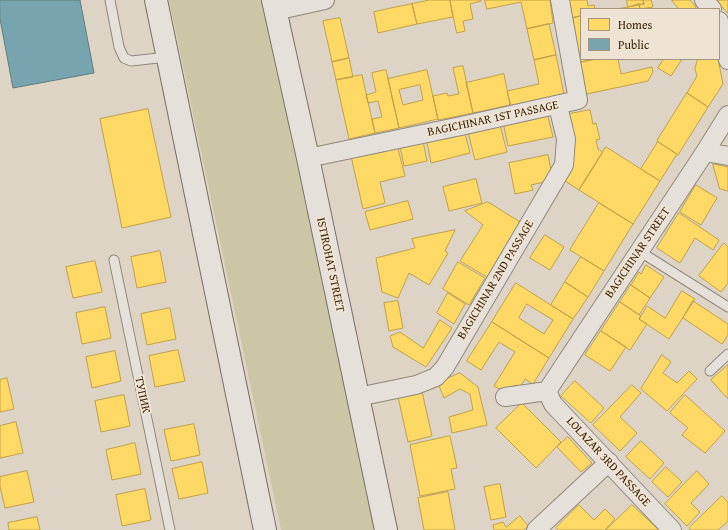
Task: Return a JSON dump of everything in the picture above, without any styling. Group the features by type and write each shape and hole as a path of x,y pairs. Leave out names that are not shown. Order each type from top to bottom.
{"main road":[{"path":"156,0 265,530"},
{"name":"ISTIROHAT STREET","path":"274,6 308,158 386,530"}],"street":[{"path":"274,6 325,0"},
{"name":"BАGICHINAR 1ST PASSAGE","path":"308,158 558,106 578,100 560,0"},
{"path":"704,0 711,8"},
{"path":"723,24 728,60"},
{"name":"BАGICHINAR 2ND PASSAGE","path":"358,397 416,385 436,377 445,367 564,165 566,139 558,106"},
{"name":"BАGICHINAR STREET","path":"547,391 705,152 728,114"},
{"path":"705,152 728,156"},
{"path":"505,397 547,391"},
{"name":"LOLAZAR 3RD PASSAGE","path":"547,391 553,404 672,530"},
{"path":"536,530 609,462"}],"lane":[{"path":"110,0 119,47 124,58 131,61 168,57"},
{"path":"639,251 728,307"},
{"name":"ТУПИК","path":"114,260 170,530"},
{"path":"710,371 728,354"}],"shaded area":[{"path":"169,0 262,0 376,530 281,530"}],"building: Homes":[{"path":"430,0 450,0 453,17 417,24 412,4"},
{"path":"450,0 481,0 470,4 473,19 463,21 465,31 457,33"},
{"path":"485,0 550,0 553,23 527,29 521,2 487,9"},
{"path":"564,0 587,0 588,6 594,5 595,8 580,8 580,16 568,19"},
{"path":"627,0 643,0 644,4 628,7"},
{"path":"643,0 651,0 653,7 640,8 639,4 644,4"},
{"path":"672,0 690,0 696,7 696,8 678,8"},
{"path":"716,0 728,0 728,13"},
{"path":"412,4 417,24 378,33 374,12"},
{"path":"639,4 640,8 622,8"},
{"path":"580,16 580,60 591,60 577,63 568,19"},
{"path":"340,18 349,58 332,62 323,21"},
{"path":"549,24 556,55 534,60 527,29"},
{"path":"556,55 564,94 511,106 507,91 539,84 534,60"},
{"path":"349,58 353,77 336,80 332,62"},
{"path":"591,60 618,60 621,74 652,67 653,72 648,81 582,95 576,63"},
{"path":"663,60 681,60 671,76 658,68"},
{"path":"698,60 718,60 723,84 708,107 687,93 697,76 695,69"},
{"path":"463,66 473,113 438,120 433,96 447,93 448,96 459,94 453,68"},
{"path":"386,70 399,128 375,133 372,119 382,117 378,101 368,103 366,95 376,92 372,73"},
{"path":"427,70 438,119 399,128 388,79","holes":["420,85 423,100 403,105 399,90"]},
{"path":"504,74 510,105 473,113 466,83"},
{"path":"362,75 375,133 349,139 336,80"},
{"path":"687,93 708,107 678,155 657,141"},
{"path":"148,109 171,217 122,228 100,119"},
{"path":"590,110 593,124 596,123 600,139 596,140 598,149 603,152 579,190 562,179 564,115"},
{"path":"547,113 553,137 508,146 503,122"},
{"path":"500,125 507,152 475,160 468,132"},
{"path":"465,133 470,153 431,163 427,142"},
{"path":"423,141 427,161 404,166 400,146"},
{"path":"658,142 677,154 660,181 641,169"},
{"path":"397,145 405,176 380,182 385,203 363,209 351,156"},
{"path":"606,147 660,181 633,224 579,190"},
{"path":"548,155 553,180 531,185 533,190 515,194 509,163"},
{"path":"713,164 728,167 728,191 720,189"},
{"path":"476,179 482,203 449,211 443,187"},
{"path":"696,185 717,198 701,225 680,212"},
{"path":"408,201 413,219 370,230 365,212"},
{"path":"488,202 520,222 487,277 460,261 483,225 465,211"},
{"path":"599,203 633,224 604,271 570,250"},
{"path":"679,213 719,240 713,250 695,238 680,263 657,248"},
{"path":"455,230 445,251 448,253 429,285 409,273 398,298 382,292 376,258 415,248 412,239"},
{"path":"545,235 564,247 550,270 530,258"},
{"path":"724,243 728,247 728,283 721,292 699,276"},
{"path":"160,251 166,282 137,288 131,257"},
{"path":"581,257 604,271 588,297 565,282"},
{"path":"95,261 102,292 73,298 66,267"},
{"path":"458,262 485,278 469,305 443,289"},
{"path":"646,265 664,277 650,298 631,285 639,272 641,274"},
{"path":"565,282 588,297 573,319 551,305"},
{"path":"516,283 573,319 549,358 492,322","holes":["527,304 553,320 544,334 519,318"]},
{"path":"631,285 650,298 639,315 620,302"},
{"path":"682,291 695,299 669,339 639,319 647,306 665,318"},
{"path":"448,293 465,304 454,324 437,313"},
{"path":"398,301 403,328 389,331 384,303"},
{"path":"693,301 728,324 728,335 722,344 683,318"},
{"path":"620,302 641,316 639,319 647,324 630,350 601,331"},
{"path":"105,307 111,338 82,344 76,313"},
{"path":"170,308 176,339 147,345 141,314"},
{"path":"440,320 452,328 426,367 393,347 390,336 400,332 423,348"},
{"path":"492,322 549,358 533,384 525,379 520,387 517,385 501,390 494,386 515,352 499,342 481,370 467,361"},
{"path":"601,331 626,347 610,371 585,355"},
{"path":"178,350 185,381 155,387 149,356"},
{"path":"115,351 121,381 92,388 86,357"},
{"path":"662,355 671,362 663,373 677,383 689,371 697,379 667,411 641,389"},
{"path":"728,365 728,399 711,380"},
{"path":"460,373 478,387 487,425 452,433 449,417 473,410 470,394 460,389 444,398 438,383"},
{"path":"7,378 14,409 0,412 0,380"},
{"path":"575,381 604,408 591,423 561,396"},
{"path":"632,385 641,393 620,417 637,433 620,451 593,425"},
{"path":"421,387 432,436 408,442 397,392"},
{"path":"124,395 130,426 101,432 95,401"},
{"path":"685,395 725,431 705,453 682,435 688,428 670,413"},
{"path":"522,403 561,442 536,468 496,428"},
{"path":"16,422 23,453 0,458 0,426"},
{"path":"194,424 200,455 171,461 164,430"},
{"path":"450,436 457,468 451,469 455,489 420,496 410,445"},
{"path":"568,437 592,463 581,472 557,447"},
{"path":"641,441 664,463 650,479 626,457"},
{"path":"135,443 141,474 112,480 106,450"},
{"path":"202,462 208,493 179,499 172,469"},
{"path":"666,467 682,482 668,497 652,482"},
{"path":"27,471 34,502 5,508 0,486 0,477"},
{"path":"697,471 709,484 691,503 700,512 687,526 665,504"},
{"path":"500,484 506,517 491,520 484,487"},
{"path":"145,489 151,520 122,526 116,495"},
{"path":"448,492 455,530 424,530 418,498"},
{"path":"722,496 728,502 728,521 718,530 691,530 689,528"},
{"path":"579,505 594,520 605,509 615,519 605,530 558,530 556,528"},
{"path":"632,505 659,530 606,530"},
{"path":"520,516 528,526 524,530 494,530 493,525 503,522 506,527"},
{"path":"37,517 40,530 9,530 8,523"}],"building: Public":[{"path":"0,0 80,0 94,73 13,88 0,19"}]}
